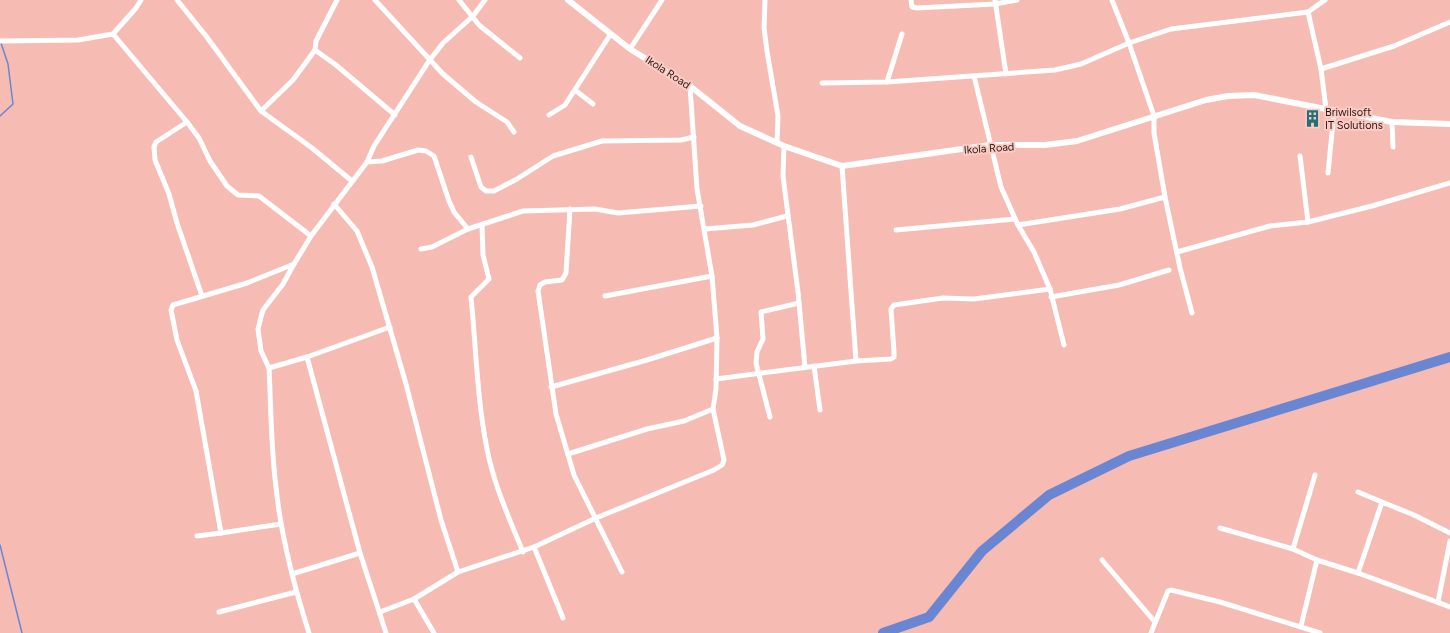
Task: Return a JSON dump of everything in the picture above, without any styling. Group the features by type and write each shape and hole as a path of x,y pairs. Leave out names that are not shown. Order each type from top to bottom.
{"street":[{"path":"0,41 78,40 113,34 136,8 141,0"},
{"path":"177,0 206,36 261,111 312,148 352,181"},
{"path":"261,111 293,80 315,50 316,41 337,0"},
{"path":"375,0 429,60 476,102 507,122 514,132"},
{"path":"459,0 488,34 520,58"},
{"path":"309,633 296,592 281,524 275,487 269,368 261,351 258,329 263,310 283,284 311,236 366,162 374,146 429,60 443,43 474,16 485,0"},
{"name":"Ikola Road","path":"568,0 610,35 690,86 740,126 784,146 842,166 990,145 1045,145 1077,141 1206,100 1228,96 1254,95 1326,109 1334,112 1392,122 1450,124"},
{"path":"630,49 662,0"},
{"path":"765,0 764,28 778,116 777,142"},
{"path":"911,0 912,7 917,8 1017,0"},
{"path":"1112,0 1129,43 1154,116 1154,132 1165,197 1192,313"},
{"path":"822,83 887,82 1055,70 1081,64 1129,43 1171,29 1308,12 1325,0"},
{"path":"995,2 1006,74"},
{"path":"1308,12 1320,69 1326,109"},
{"path":"1320,69 1394,46 1450,22"},
{"path":"113,34 188,122 199,138 210,161 231,190 238,195 259,196 311,236"},
{"path":"887,82 902,34"},
{"path":"549,115 564,104 610,35"},
{"path":"315,50 336,65 395,115"},
{"path":"974,76 1001,186 1015,219 1034,252 1050,289 1064,345"},
{"path":"380,612 414,599 458,572 523,552 596,518 721,467 724,460 713,409 716,379 717,338 712,276 706,229 697,189 690,86"},
{"path":"574,90 592,104"},
{"path":"1328,173 1334,112"},
{"path":"188,122 156,142 154,147 155,160 169,194 177,223 202,296"},
{"path":"1392,122 1393,148"},
{"path":"471,157 481,187 486,191 494,191 517,180 553,156 602,141 681,140 694,137"},
{"path":"784,146 783,176 799,303 805,367"},
{"path":"366,162 382,162 418,150 426,151 434,156 454,212 468,229"},
{"path":"1300,156 1308,222"},
{"path":"842,166 856,361"},
{"path":"1177,252 1270,226 1308,222 1372,206 1450,183"},
{"path":"1018,225 1120,209 1165,197"},
{"path":"334,204 357,231 372,267 390,327 441,520 458,572"},
{"path":"421,249 432,247 468,229 524,211 595,209 618,212 701,206"},
{"path":"570,209 566,273 562,280 545,282 540,285 538,291 551,387 556,414 574,475 622,572"},
{"path":"706,229 753,225 787,216"},
{"path":"896,230 1015,219"},
{"path":"482,224 484,255 489,279 471,297 480,400 487,450 500,498 523,552"},
{"path":"221,533 196,391 177,340 172,314 174,305 247,283 294,264"},
{"path":"1051,297 1119,285 1169,270"},
{"path":"605,296 712,276"},
{"path":"716,379 760,372 894,357 891,309 894,305 943,298 974,299 1050,289"},
{"path":"770,417 760,372 756,362 757,352 763,339 761,312 799,303"},
{"path":"269,368 307,357 390,327"},
{"path":"551,387 647,360 717,338"},
{"path":"307,357 360,553 386,633"},
{"path":"814,366 820,410"},
{"path":"568,454 647,429 684,421 713,409"},
{"path":"1292,549 1315,475"},
{"path":"1358,492 1414,515 1450,533"},
{"path":"1358,573 1382,502"},
{"path":"197,536 281,524"},
{"path":"1220,528 1292,549 1317,560 1358,573 1405,592 1450,607"},
{"path":"1438,602 1450,542"},
{"path":"534,547 563,618"},
{"path":"292,574 360,553"},
{"path":"1102,560 1155,622"},
{"path":"1301,626 1317,560"},
{"path":"1151,633 1168,591 1172,590 1301,626 1320,633"},
{"path":"219,612 296,592"},
{"path":"414,599 434,633"}],"waterway":[{"path":"0,116 13,104 8,64 1,43"},
{"path":"883,633 929,617 982,551 1049,495 1129,456 1450,357"},
{"path":"0,545 22,633"}],"place":[{"name":"Briwilsoft IT Solutions","path":"1312,118"}]}
